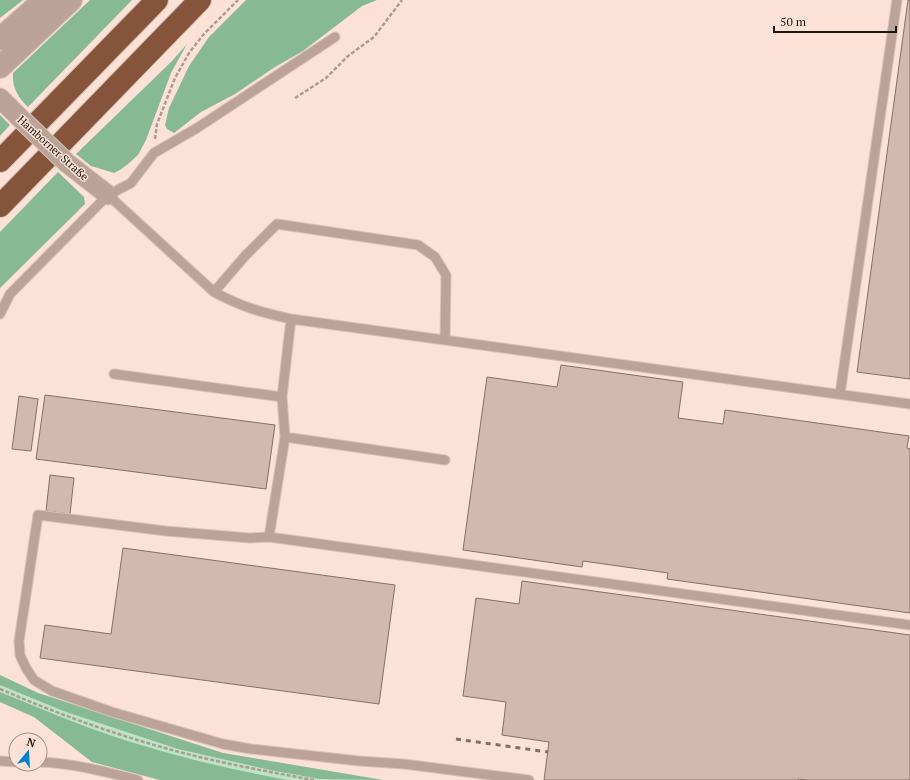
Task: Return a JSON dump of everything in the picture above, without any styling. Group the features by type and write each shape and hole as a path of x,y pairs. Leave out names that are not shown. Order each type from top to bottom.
{"highway":[{"path":"0,161 157,0"},
{"path":"0,206 200,0"}],"street":[{"path":"0,39 44,0"},
{"path":"0,67 71,0"},
{"name":"Hamborner Straße","path":"0,98 67,163 108,195"}],"lane":[{"path":"840,394 897,0"},
{"path":"0,314 10,294 108,195 131,183 154,153 197,128 335,37"},
{"path":"108,195 214,292 233,302 256,311 291,319 910,404"},
{"path":"214,292 245,256 277,224 418,244 435,257 446,275 446,340"},
{"path":"269,537 285,437 282,397 291,319"},
{"path":"114,374 282,397"},
{"path":"285,437 445,460"},
{"path":"529,780 404,764 359,761 251,749 223,744 112,712 52,691 34,680 20,655 19,641 38,515 166,531 250,538 269,537 910,625"},
{"path":"48,762 60,763 138,780"}],"path":[{"path":"154,153 157,124 175,78 189,53 203,35 238,0"},
{"path":"295,98 326,78 348,56 374,37 402,0"},
{"path":"0,689 73,719 150,744 241,767 314,780"}],"green space":[{"path":"0,0 23,0 0,18"},
{"path":"90,0 132,0 28,107 16,92 13,73"},
{"path":"246,0 377,0 362,6 303,51 275,67 235,94 201,112 174,133 167,129 165,125 169,108 189,66 209,37"},
{"path":"187,44 171,73 146,140 138,155 114,173 91,166 76,154 171,62"},
{"path":"0,115 10,125 0,136"},
{"path":"58,172 84,197 85,204 0,288 0,232"},
{"path":"0,675 38,693 223,753 383,780 160,780 92,762 34,717 0,702"},
{"path":"0,675 38,693 223,753 383,780 320,779 270,770 178,749 66,712 0,685"},
{"path":"0,692 73,722 129,741 200,761 287,780 160,780 92,762 34,717 0,702"}],"building":[{"path":"908,0 910,0 910,379 857,372"},
{"path":"561,365 683,382 678,418 723,424 725,410 909,436 907,448 910,449 910,613 667,579 668,573 583,561 582,567 463,550 487,377 557,387"},
{"path":"45,395 275,425 266,489 36,459"},
{"path":"19,396 38,399 31,451 12,449"},
{"path":"50,475 74,478 70,514 46,511"},
{"path":"123,548 395,585 379,704 40,658 45,625 111,634"},
{"path":"522,581 910,635 910,780 544,780 549,742 502,735 506,702 463,696 476,598 519,604"}],"railway":[{"path":"456,739 548,752"}]}
